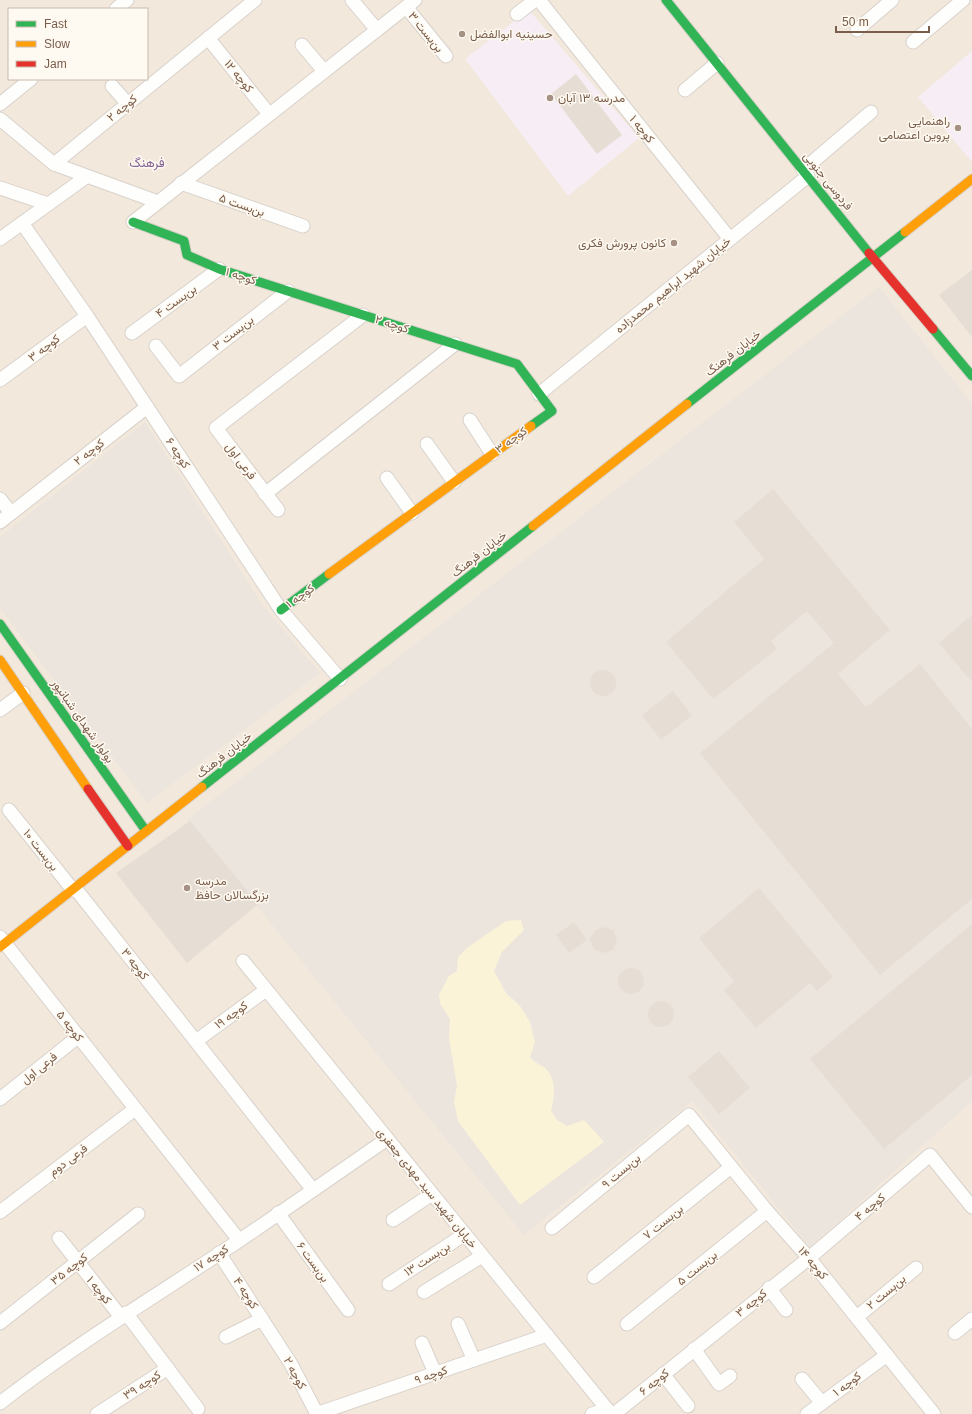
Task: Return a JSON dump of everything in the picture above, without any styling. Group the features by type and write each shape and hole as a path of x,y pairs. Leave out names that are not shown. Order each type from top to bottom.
{"street":[{"path":"117,8 127,0"},
{"path":"208,38 255,0"},
{"path":"352,0 377,30"},
{"path":"517,14 535,0"},
{"name":"کوچه ۱","path":"539,0 730,239"},
{"name":"فردوسی جنوبی","path":"666,0 873,257 972,376"},
{"path":"857,30 892,0"},
{"path":"913,42 963,0"},
{"path":"133,222 411,4"},
{"name":"بن‌بست ۳","path":"411,4 446,56"},
{"name":"کوچه ۲","path":"54,164 208,38"},
{"name":"کوچه ۱۲","path":"208,38 269,114"},
{"path":"302,45 324,72"},
{"path":"685,90 717,63"},
{"path":"0,104 30,80"},
{"path":"112,86 128,104"},
{"name":"خیابان شهید ابراهیم محمدزاده","path":"539,394 730,239 871,112"},
{"path":"0,118 54,164 86,177 158,202"},
{"path":"0,239 86,177"},
{"name":"خیابان فرهنگ","path":"2,943 74,889 972,179"},
{"name":"بن‌بست ۵","path":"182,183 303,226"},
{"path":"0,188 48,204"},
{"name":"کوچه ۱","path":"133,222 184,241 187,255 219,269 363,315"},
{"name":"کوچه ۶","path":"22,223 87,316 281,610 340,679"},
{"name":"بن‌بست ۴","path":"132,333 219,269"},
{"name":"بن‌بست ۳","path":"156,346 179,376 288,291"},
{"name":"کوچه ۲","path":"216,428 363,315 517,364 539,394"},
{"name":"کوچه ۳","path":"0,380 87,316"},
{"path":"266,494 455,344"},
{"name":"کوچه ۳","path":"454,482 552,411 539,394"},
{"name":"کوچه ۲","path":"11,513 147,406"},
{"path":"470,420 492,454"},
{"name":"فرعی اول","path":"216,428 278,510"},
{"path":"427,444 454,482"},
{"path":"387,478 412,513"},
{"name":"کوچه ۱","path":"281,610 454,482"},
{"path":"0,499 11,513 0,522"},
{"name":"بولوار شهدای شبانپور","path":"0,624 112,803 128,846"},
{"name":"بولوار شهدای شبانپور","path":"0,660 23,692 112,803 146,832"},
{"path":"0,710 23,692"},
{"name":"بن‌بست ۱۰","path":"9,810 74,889"},
{"name":"کوچه ۳","path":"74,889 196,1041"},
{"name":"کوچه ۵","path":"2,943 135,1108"},
{"name":"خیابان شهید سید مهدی جعفری","path":"243,961 610,1412"},
{"name":"کوچه ۱۹","path":"196,1041 266,990"},
{"name":"فرعی اول","path":"0,1099 78,1036"},
{"path":"196,1041 313,1190"},
{"path":"135,1108 240,1240"},
{"name":"فرعی دوم","path":"0,1212 135,1108"},
{"name":"کوچه ۱۴","path":"689,1115 767,1211 809,1258 934,1414"},
{"name":"بن‌بست ۹","path":"552,1228 689,1115"},
{"name":"کوچه ۱۷","path":"0,1403 34,1376 123,1315 240,1240 387,1139"},
{"name":"کوچه ۴","path":"809,1258 930,1155 972,1207"},
{"name":"بن‌بست ۷","path":"594,1277 731,1167"},
{"path":"394,1220 432,1194"},
{"name":"بن‌بست ۵","path":"627,1324 767,1211"},
{"name":"کوچه ۳۵","path":"0,1324 138,1214"},
{"name":"بن‌بست ۶","path":"278,1214 348,1310"},
{"name":"بن‌بست ۱۳","path":"389,1284 465,1234"},
{"name":"کوچه ۱","path":"59,1238 77,1263 123,1315"},
{"name":"کوچه ۴","path":"219,1253 272,1334"},
{"path":"424,1292 482,1256"},
{"name":"کوچه ۳","path":"694,1349 769,1288 809,1258"},
{"name":"بن‌بست ۲","path":"857,1317 916,1268"},
{"path":"769,1288 786,1310"},
{"path":"123,1315 168,1368 198,1409"},
{"path":"955,1333 972,1319"},
{"path":"226,1337 262,1320"},
{"path":"458,1324 474,1360"},
{"name":"کوچه ۲","path":"272,1334 291,1364 317,1414"},
{"name":"کوچه ۹","path":"317,1414 547,1335"},
{"path":"422,1343 435,1373"},
{"path":"694,1349 719,1384 730,1376"},
{"name":"کوچه ۶","path":"610,1412 663,1374 694,1349"},
{"name":"کوچه ۱","path":"807,1414 887,1355"},
{"name":"کوچه ۳۹","path":"97,1414 168,1368"},
{"path":"663,1374 688,1406"},
{"path":"802,1379 822,1403"},
{"path":"592,1414 610,1412"}],"shaded area":[{"path":"0,0 972,0 972,1414 0,1414"},
{"name":"مدرسه ۱۳ آبان","path":"529,10 639,138 568,196 465,59"},
{"name":"راهنمایی پروین اعتصامی","path":"972,51 972,160 971,161 918,97"},
{"path":"879,287 972,404 972,1101 810,1247 692,1101 524,1235 187,820"},
{"path":"145,422 263,606 320,673 147,803 0,608 0,537"}],"sand":[{"path":"521,920 524,930 502,952 494,971 506,993 520,1006 530,1022 535,1042 530,1057 534,1062 545,1068 552,1079 554,1096 551,1111 557,1120 567,1126 584,1120 604,1142 520,1205 458,1121 454,1102 457,1086 449,1039 450,1019 440,1004 439,995 449,976 457,971 458,957 467,948 506,921"}],"building":[{"path":"576,74 622,135 597,154 551,94"},
{"path":"972,270 972,337 939,295"},
{"path":"773,489 890,630 838,674 866,707 920,664 972,729 972,899 880,975 700,753 834,643 807,611 771,641 777,649 713,699 666,642 764,559 734,522"},
{"path":"972,615 972,682 939,643"},
{"path":"603,670 612,674 616,683 612,692 603,696 594,692 590,683 594,674"},
{"path":"673,691 692,715 661,740 642,715"},
{"name":"مدرسه بزرگسالان حافظ","path":"190,821 258,904 187,963 116,873"},
{"path":"759,888 833,977 817,991 810,983 756,1028 724,990 734,981 699,938"},
{"path":"574,922 587,940 569,953 556,935"},
{"path":"972,924 972,1075 884,1149 810,1059"},
{"path":"605,927 614,931 617,941 613,950 603,953 594,949 589,939 596,930"},
{"path":"631,968 640,972 644,981 640,990 631,994 622,990 618,981 622,972"},
{"path":"661,1001 670,1005 674,1014 670,1023 661,1027 652,1023 648,1014 652,1005"},
{"path":"719,1051 750,1088 719,1114 688,1077"}],"traffic: fast":[{"path":"666,0 869,253"},
{"path":"133,222 184,241 187,255 219,269 517,364 552,411 531,426"},
{"path":"687,404 905,232"},
{"path":"933,329 972,376"},
{"path":"202,787 533,526"},
{"path":"281,610 329,574"},
{"path":"0,624 146,831"}],"traffic: slow":[{"path":"905,232 972,179"},
{"path":"533,526 687,404"},
{"path":"329,574 531,426"},
{"path":"0,660 88,789"},
{"path":"0,947 202,787"}],"traffic: jam":[{"path":"869,253 933,329"},
{"path":"88,789 128,846"}],"place":[{"name":"حسینیه ابوالفضل","path":"462,34"},
{"name":"مدرسه ۱۳ آبان","path":"550,98"},
{"name":"راهنمایی پروین اعتصامی","path":"958,128"},
{"name":"کانون پرورش فکری","path":"674,243"},
{"name":"مدرسه بزرگسالان حافظ","path":"187,888"}],"district":[{"name":"فرهنگ","path":"147,162"}]}
